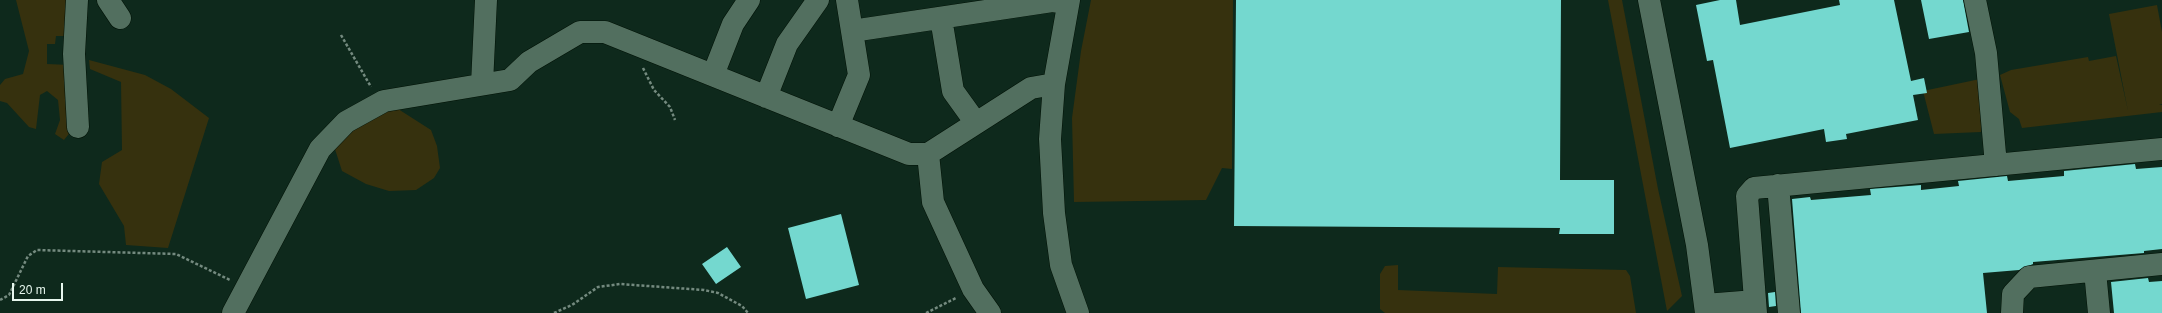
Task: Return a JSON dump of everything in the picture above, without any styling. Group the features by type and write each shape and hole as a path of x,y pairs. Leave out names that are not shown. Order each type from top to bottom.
{"street":[{"path":"77,0 74,54 78,128"},
{"path":"108,0 120,18"},
{"path":"482,84 486,0"},
{"path":"713,75 733,24 749,0"},
{"path":"766,97 787,44 818,0"},
{"path":"838,126 860,75 847,0"},
{"path":"1649,0 1697,244 1705,309 1756,307 1747,196 1754,188 2162,149"},
{"path":"1975,0 1986,53 1996,165"},
{"path":"852,31 1052,1 1068,2 1054,84 1050,139 1054,213 1061,265 1078,313"},
{"path":"941,18 952,91 976,123"},
{"path":"233,313 320,149 346,122 380,102 510,80 529,62 580,32 605,32 909,154 928,154 1031,88 1054,84"},
{"path":"928,154 933,202 973,289 990,313"},
{"path":"1778,185 1789,313"},
{"path":"2012,313 2013,294 2029,277 2162,264"},
{"path":"2095,271 2099,313"}],"path":[{"path":"341,35 380,102"},
{"path":"636,44 637,56 654,90 670,107 675,120"},
{"path":"0,300 9,295 28,256 37,250 176,254 246,288"},
{"path":"554,313 572,305 598,287 620,284 704,290 718,294 742,306 748,313"},
{"path":"926,313 973,289"}],"shaded area":[{"path":"16,0 72,0 70,36 56,36 55,44 47,44 47,64 70,65 72,130 64,140 55,134 60,120 58,100 47,91 40,95 36,129 29,127 7,103 0,101 0,85 5,79 23,74 29,51"},
{"path":"1091,0 1233,0 1232,169 1222,168 1206,200 1074,202 1072,118 1081,51"},
{"path":"1608,0 1622,0 1658,189 1682,296 1667,311"},
{"path":"2157,5 2162,32 2162,104 2159,105 2162,105 2162,112 2022,128 2019,119 2010,112 2000,75 2011,70 2088,57 2089,61 2116,56 2128,111 2109,14"},
{"path":"89,60 145,75 171,89 209,118 168,248 126,245 124,226 99,184 102,162 122,150 121,82 90,69"},
{"path":"1980,79 1981,132 1934,134 1923,91"},
{"path":"395,107 431,130 437,146 440,168 434,178 416,190 389,191 366,184 342,171 333,143 360,120"},
{"path":"1398,265 1398,290 1497,294 1498,267 1626,270 1630,276 1636,313 1385,313 1380,309 1380,274 1385,266"}],"building":[{"path":"1236,0 1561,0 1560,180 1614,180 1614,234 1559,234 1560,228 1234,226"},
{"path":"1720,0 1736,0 1740,25 1840,5 1839,0 1894,0 1911,81 1924,78 1927,93 1913,95 1918,120 1846,134 1847,139 1826,142 1824,129 1730,148 1713,60 1707,61 1696,5"},
{"path":"1921,0 1963,0 1969,32 1929,39"},
{"path":"2135,164 2136,169 2162,167 2162,249 2144,251 2144,253 2033,262 2033,264 2019,270 1983,273 1987,313 1801,313 1792,199 1810,197 1811,200 1871,195 1870,189 1921,185 1921,190 1959,186 1958,181 2007,176 2008,181 2064,176 2064,171"},
{"path":"841,214 859,285 806,299 788,228"},
{"path":"727,247 741,267 716,284 702,264"},
{"path":"2148,278 2149,282 2162,281 2162,313 2114,313 2111,282"},
{"path":"1775,292 1776,306 1769,307 1768,293"}]}
